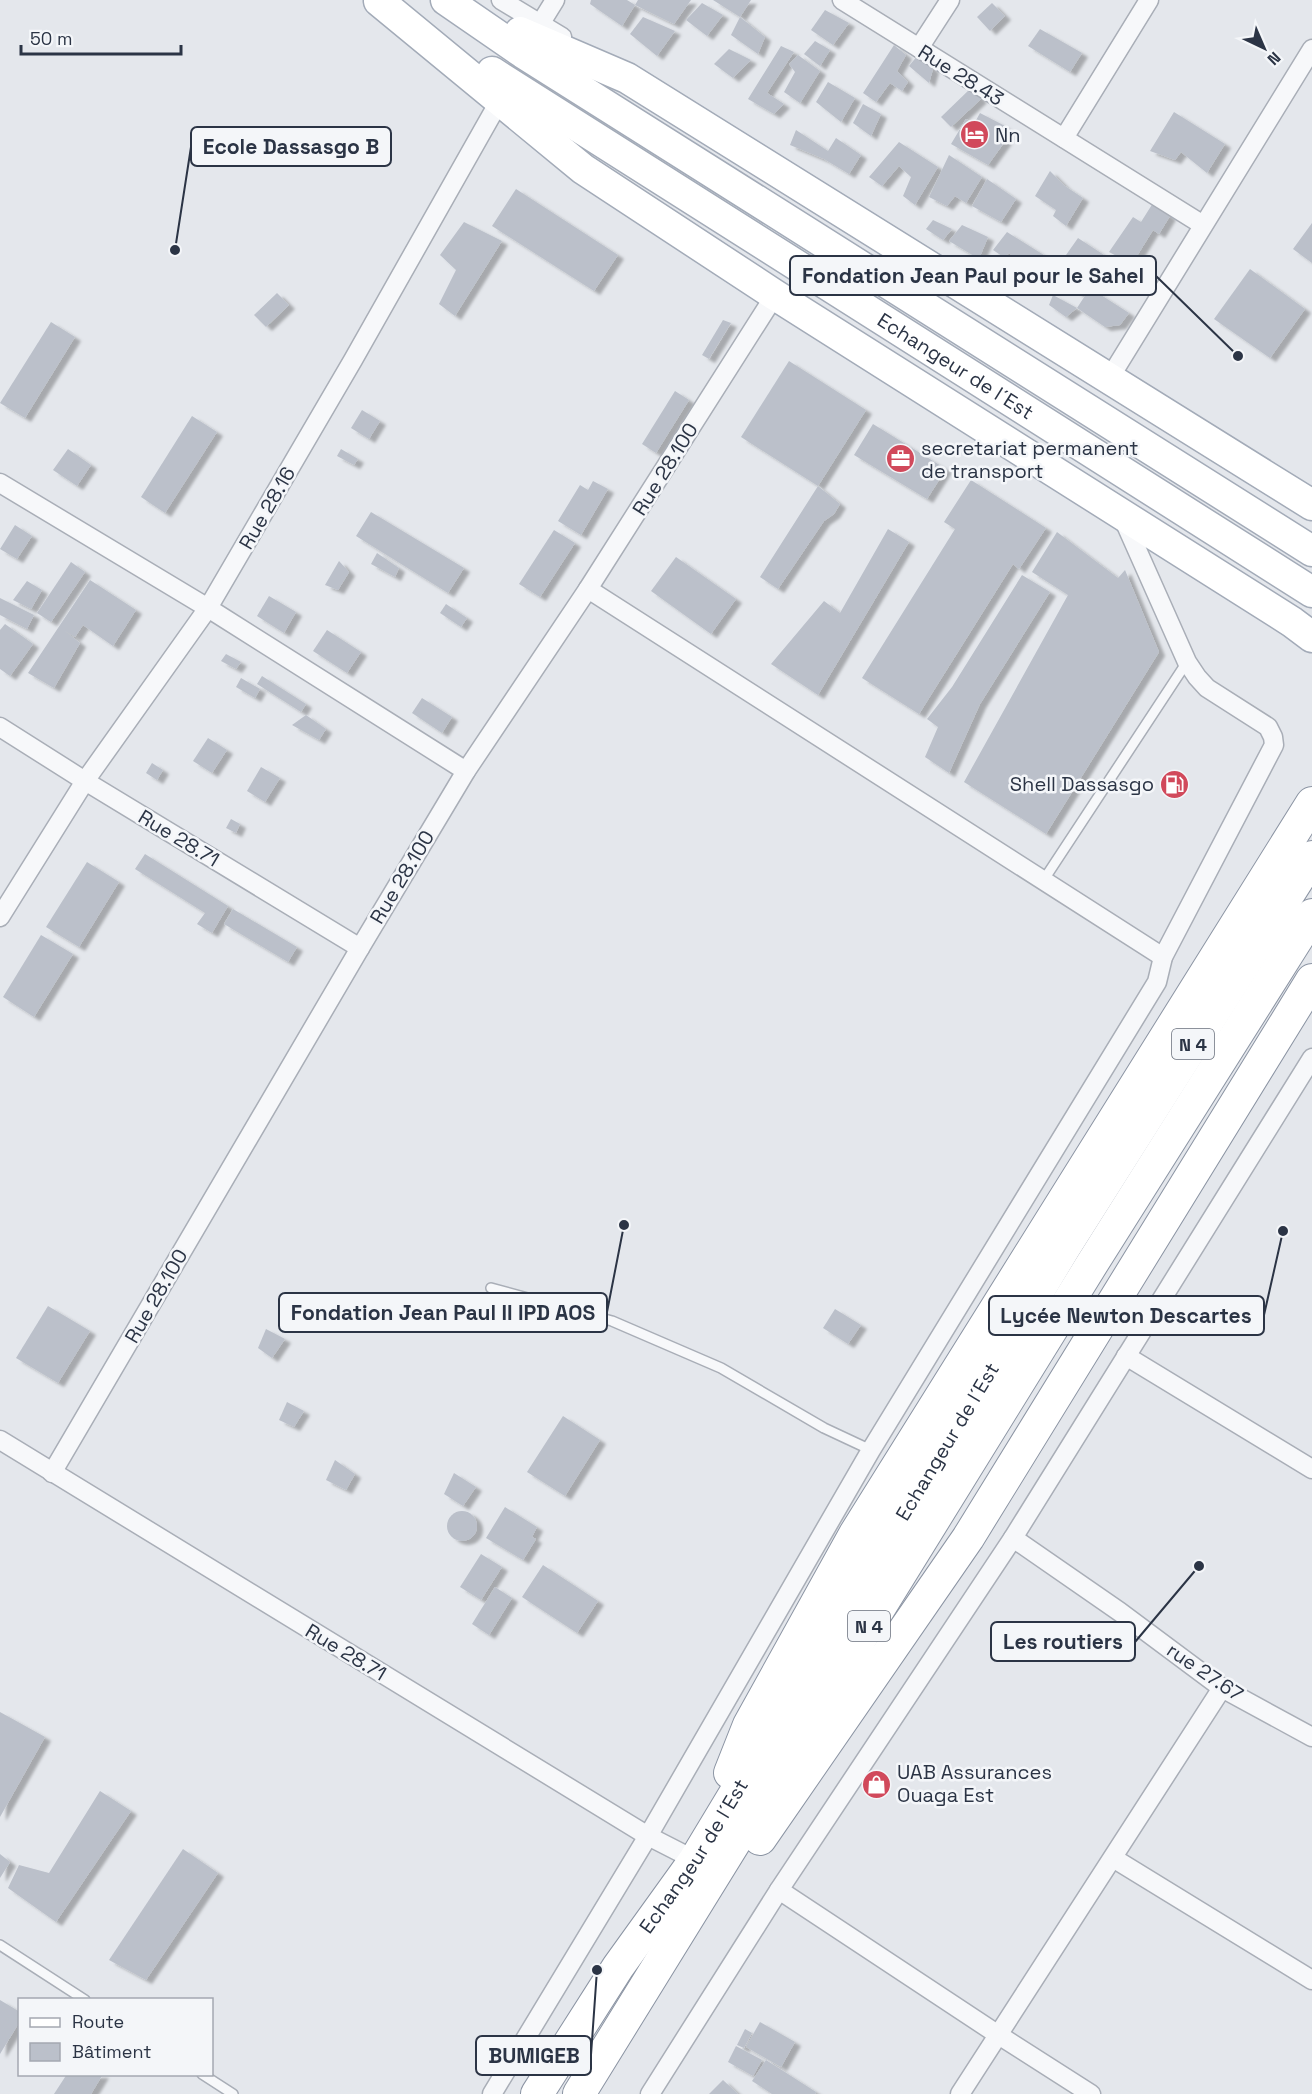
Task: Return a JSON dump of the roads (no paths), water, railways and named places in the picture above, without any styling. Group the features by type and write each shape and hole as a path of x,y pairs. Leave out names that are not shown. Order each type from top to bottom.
{"highway":[{"path":"695,1860 749,1725 855,1534 1312,803"},
{"name":"Echangeur de l´Est","path":"537,2094 599,1995 695,1860 1075,1232 1312,857"},
{"name":"Echangeur de l´Est","path":"579,2094 1312,915"},
{"path":"648,1985 755,1847 968,1538 1312,980"}],"main road":[{"path":"379,0 504,91 583,169 775,295 1293,622 1312,637"},
{"path":"446,0 627,78 1312,505"},
{"path":"459,0 532,39"},
{"name":"Echangeur de l´Est","path":"532,39 1312,551"},
{"name":"Echangeur de l´Est","path":"504,91 1312,592"}],"street":[{"path":"501,0 532,39 555,0"},
{"name":"Rue 28.43","path":"842,0 1203,225"},
{"path":"919,48 950,0"},
{"path":"1064,138 1149,0"},
{"path":"1109,379 1312,49"},
{"name":"Rue 28.16","path":"0,917 85,781 208,608 353,360 504,91"},
{"name":"Rue 28.100","path":"52,1473 466,771 588,589 775,295"},
{"path":"0,483 208,608 466,771"},
{"path":"492,2094 648,1836 871,1450 1157,982 1163,957 1274,745 1268,727 1207,688 1187,662 1120,512"},
{"path":"588,589 1163,957"},
{"name":"Rue 28.71","path":"0,727 360,948"},
{"path":"650,2094 779,1890 1013,1538 1312,1058"},
{"path":"1126,1356 1312,1469"},
{"name":"Rue 28.71","path":"0,1440 648,1836 695,1860"},
{"name":"rue 27.67","path":"1013,1538 1120,1612 1222,1688 1312,1737"},
{"path":"960,2094 1222,1688"},
{"path":"1113,1858 1312,1980"},
{"path":"779,1890 1091,2094"}],"lane":[{"path":"1043,881 1187,662"},
{"path":"491,1288 623,1325 720,1368 824,1428 871,1450"},
{"path":"0,1945 82,1998"},
{"path":"205,2076 232,2094"}],"place":[{"name":"Nn","path":"974,135"},
{"name":"Ecole Dassasgo B","path":"175,250"},
{"name":"Fondation Jean Paul pour le Sahel","path":"1238,356"},
{"name":"secretariat permanent de transport","path":"900,459"},
{"name":"Shell Dassasgo","path":"1175,784"},
{"name":"Fondation Jean Paul II IPD AOS","path":"624,1225"},
{"name":"Lycée Newton Descartes","path":"1283,1231"},
{"name":"Les routiers","path":"1199,1566"},
{"name":"UAB Assurances Ouaga Est","path":"876,1784"},
{"name":"BUMIGEB","path":"597,1970"}]}
